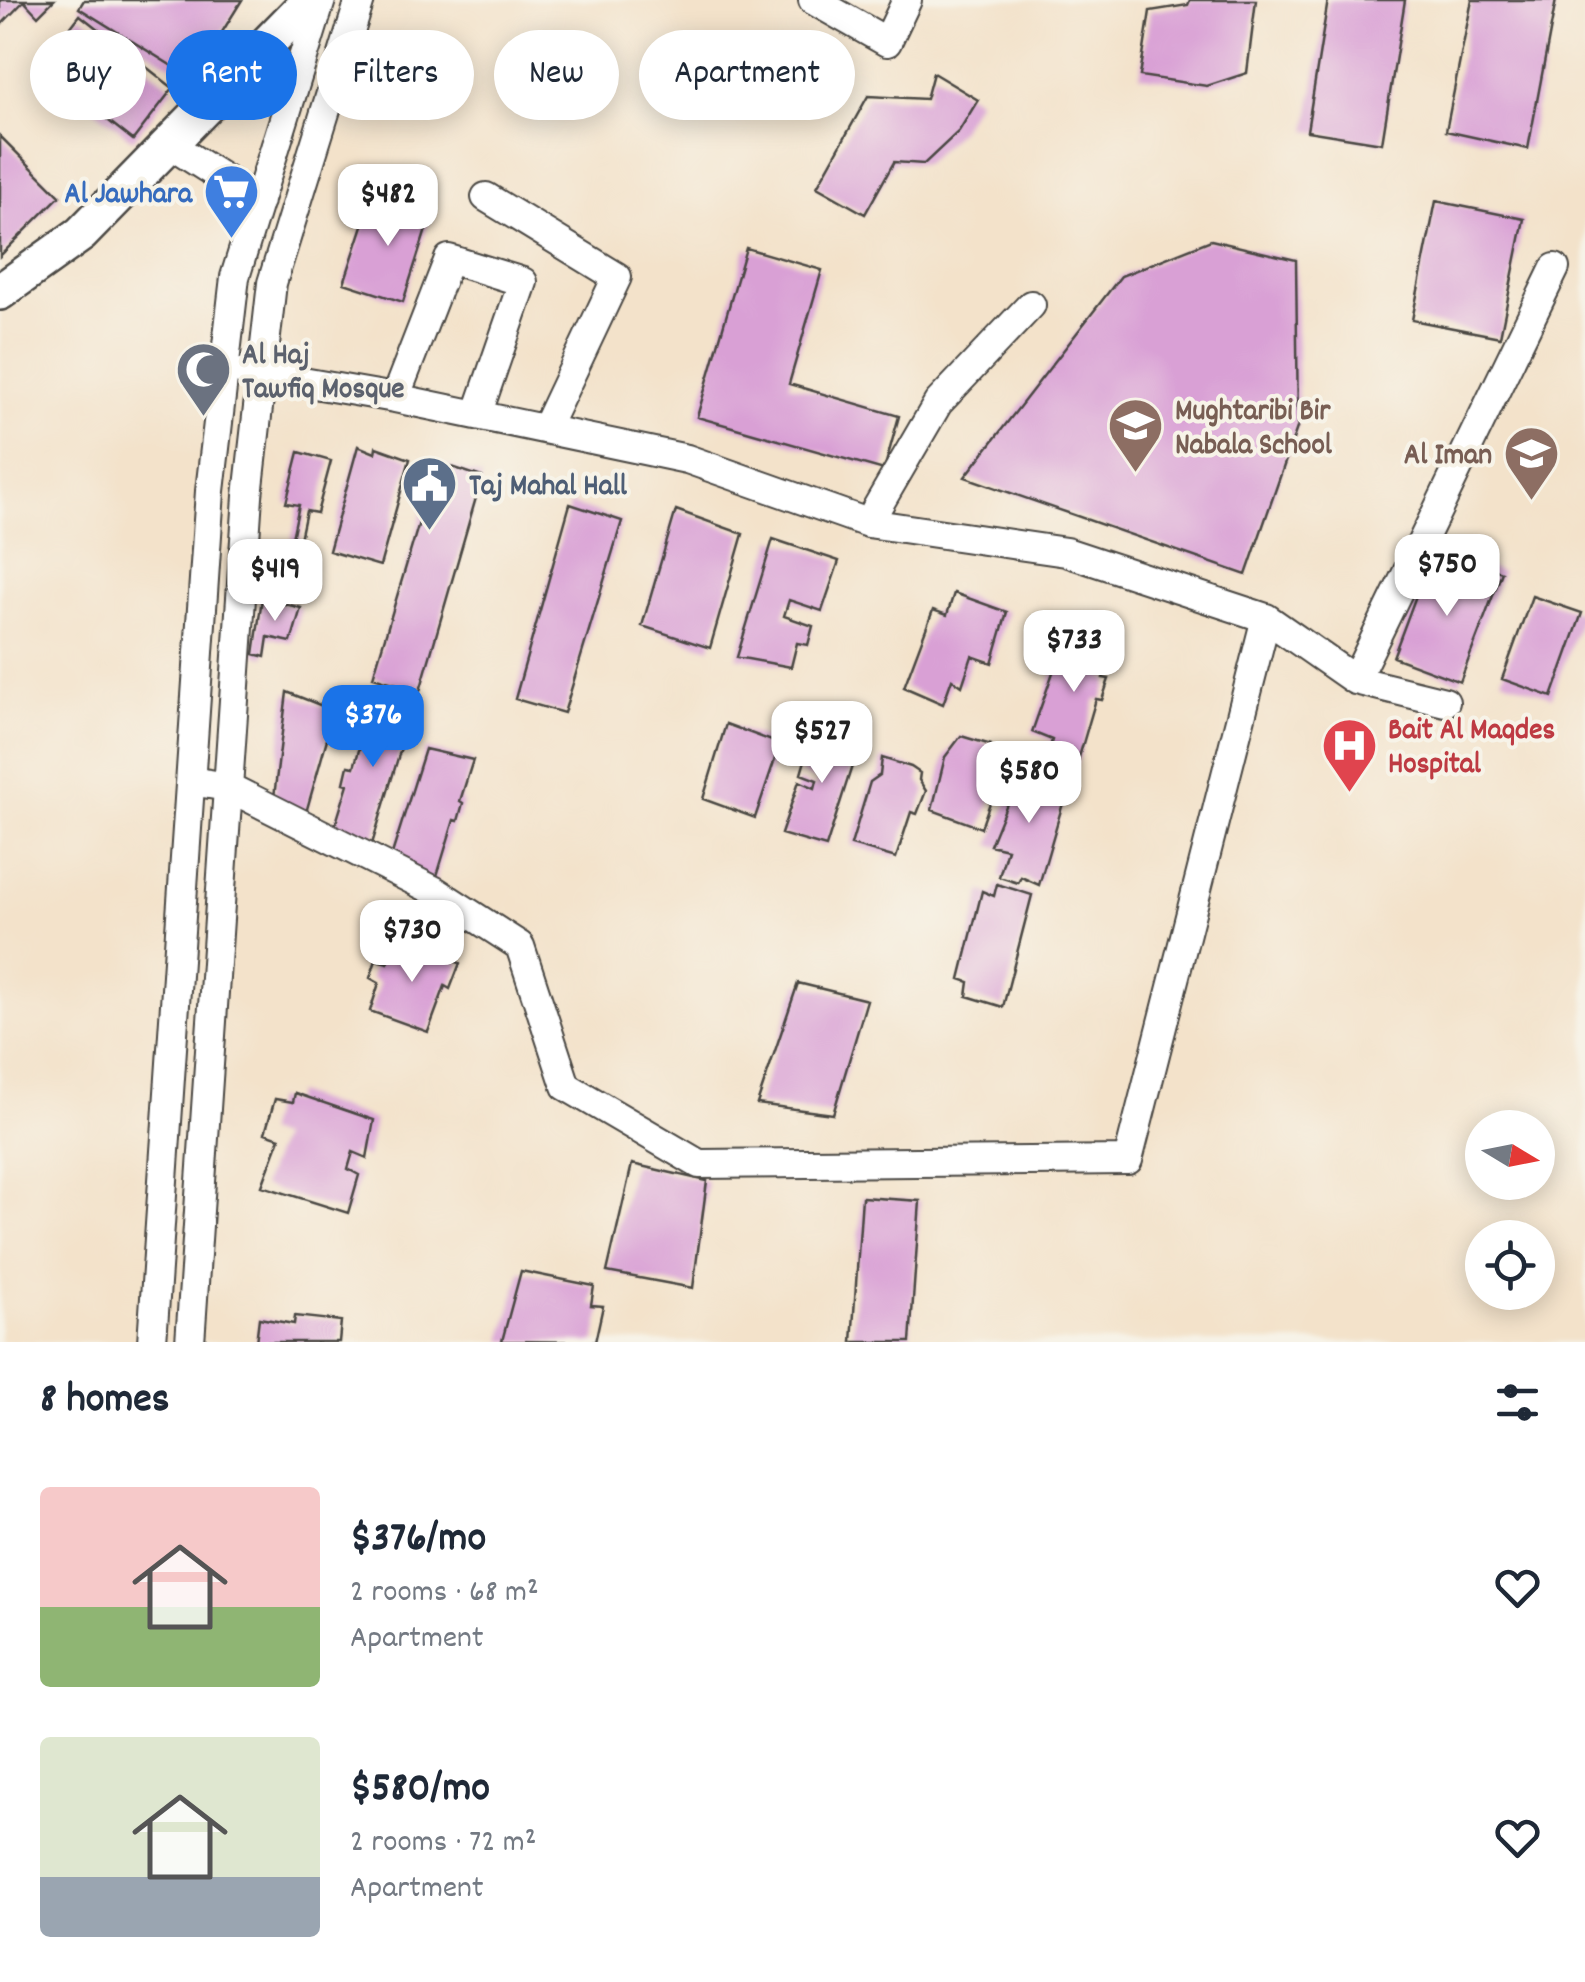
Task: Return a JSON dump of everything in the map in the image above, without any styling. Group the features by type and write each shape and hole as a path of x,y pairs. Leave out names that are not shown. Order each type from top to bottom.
{"street":[{"path":"0,292 82,234 310,0"},
{"path":"152,1342 210,490 235,278 321,0"},
{"path":"190,1342 248,496 272,283 360,0"},
{"path":"813,0 887,42 907,0"},
{"path":"169,144 258,201"},
{"path":"486,197 617,277 545,430"},
{"path":"395,398 449,259 524,282 477,415"},
{"path":"1355,680 1555,268"},
{"path":"868,523 938,404 1032,305"},
{"path":"224,368 395,398 687,459 868,523 1066,552 1266,618 1355,680 1445,702"},
{"path":"191,781 228,787 435,890 520,946 566,1086 699,1164 1128,1160 1266,618"}],"building":[{"path":"0,0 54,0 38,16 24,1 0,26"},
{"path":"84,0 242,0 223,30 166,30 166,62 146,50 146,30 114,30 79,8"},
{"path":"1190,0 1256,0 1247,73 1207,86 1140,76 1150,11 1188,5"},
{"path":"1328,0 1405,0 1382,143 1307,131"},
{"path":"1472,0 1556,0 1528,149 1446,131"},
{"path":"80,15 99,30 68,30"},
{"path":"146,67 166,83 166,97 133,140 108,120 146,120"},
{"path":"933,73 978,100 959,131 924,164 894,162 865,214 817,187 868,96 926,99"},
{"path":"0,136 60,196 0,256"},
{"path":"373,195 431,214 403,302 344,283"},
{"path":"1436,201 1524,219 1500,337 1412,320"},
{"path":"1211,240 1296,260 1298,425 1246,575 965,477 1121,276"},
{"path":"746,248 822,270 789,384 899,416 884,470 697,417"},
{"path":"358,446 375,453 376,447 410,459 380,566 329,551"},
{"path":"299,452 331,461 317,513 306,511 299,544 291,543 299,505 286,503"},
{"path":"437,462 482,477 420,691 373,677"},
{"path":"570,504 622,521 564,713 515,699"},
{"path":"676,510 743,534 710,648 642,626"},
{"path":"773,539 839,561 822,611 789,600 784,616 813,626 808,645 797,643 791,667 737,657"},
{"path":"1429,561 1472,577 1477,563 1502,572 1460,682 1393,657"},
{"path":"954,593 1007,612 992,663 972,656 962,686 952,679 943,704 904,687 933,610 947,615"},
{"path":"1532,596 1582,613 1552,697 1502,679"},
{"path":"262,598 301,608 291,642 268,637 265,657 254,654"},
{"path":"1080,630 1114,641 1103,678 1109,679 1102,700 1096,699 1077,764 1047,757 1052,740 1032,732 1064,641 1078,645"},
{"path":"379,688 416,698 369,854 331,839 348,784 344,783 348,766 354,767 367,723 362,722"},
{"path":"287,692 335,711 303,823 274,797"},
{"path":"816,723 861,738 826,847 781,834 799,781 815,788 817,780 801,774"},
{"path":"726,724 780,744 755,818 703,799"},
{"path":"961,736 991,745 990,752 1006,758 981,828 932,810 945,757"},
{"path":"425,749 473,760 458,821 454,820 433,889 386,873"},
{"path":"882,758 920,773 919,780 926,791 917,814 911,812 896,858 851,845 870,782 880,775"},
{"path":"1022,767 1068,786 1039,885 1021,877 1018,883 999,877 1007,849 990,845"},
{"path":"997,884 1032,895 1003,1007 967,996 969,982 960,979 982,891 994,896"},
{"path":"420,940 434,948 432,955 460,963 450,989 445,986 428,1032 370,1011 379,983 370,978 376,960 388,963 395,947 403,948 405,944 417,949"},
{"path":"798,983 867,1000 833,1114 757,1104"},
{"path":"295,1093 374,1120 367,1158 353,1152 348,1169 359,1175 348,1213 262,1186 280,1138 265,1133 275,1099 293,1102"},
{"path":"632,1164 707,1181 693,1288 607,1272"},
{"path":"862,1197 920,1201 910,1342 852,1342"},
{"path":"521,1271 594,1286 591,1305 603,1306 595,1342 502,1341"},
{"path":"295,1316 341,1321 339,1342 256,1342 259,1318 294,1324"}],"place":[{"name":"Al Jawhara","path":"231,241"},
{"name":"Al Haj Tawfiq Mosque","path":"203,419"},
{"name":"Mughtaribi Bir Nabala School","path":"1136,475"},
{"name":"Al Iman","path":"1531,502"},
{"name":"Taj Mahal Hall","path":"430,533"},
{"name":"Bait Al Maqdes Hospital","path":"1349,794"}]}
